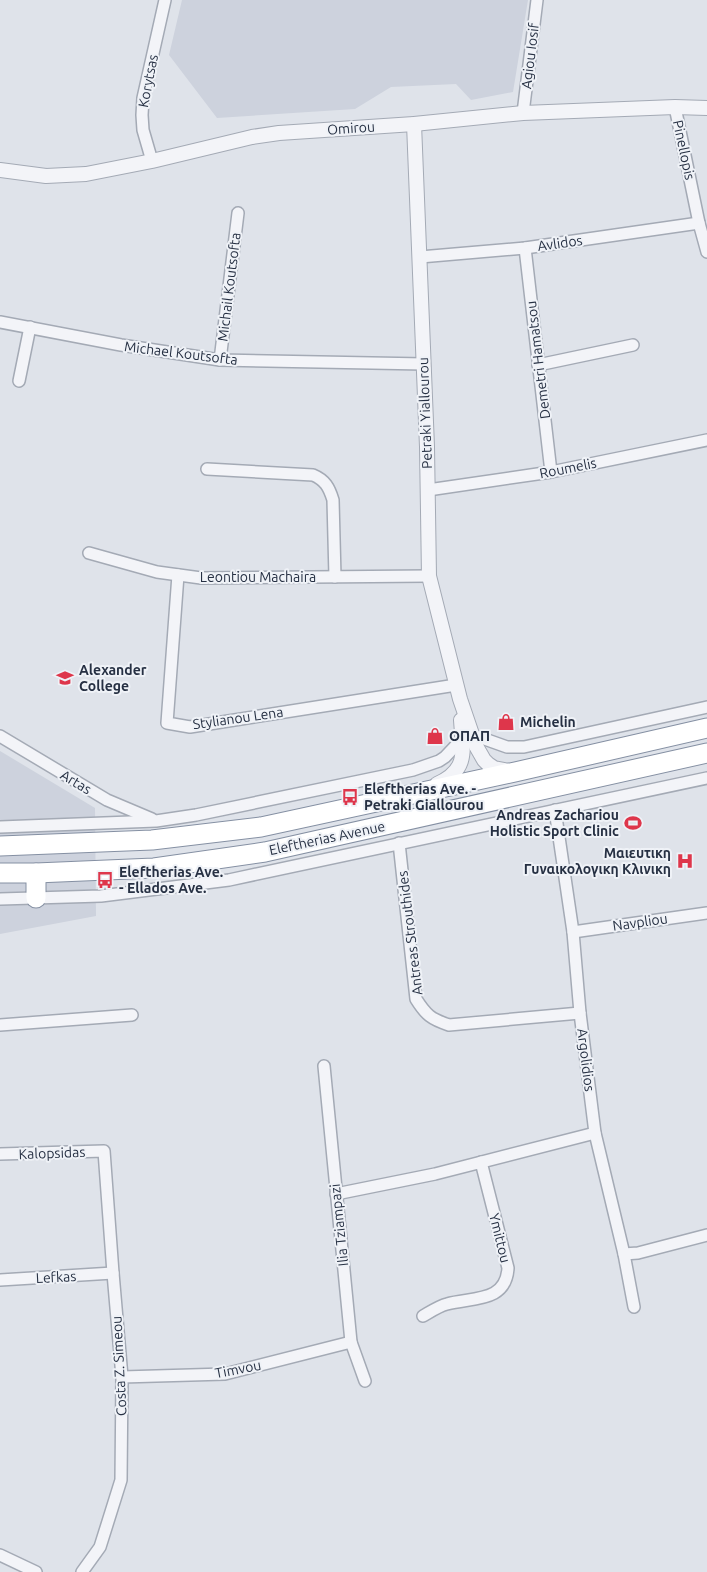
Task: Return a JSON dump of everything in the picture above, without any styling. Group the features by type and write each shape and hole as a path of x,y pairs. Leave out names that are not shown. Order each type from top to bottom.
{"highway":[{"name":"Eleftherias Avenue","path":"0,846 152,840 261,827 707,728"},
{"name":"Eleftherias Avenue","path":"0,873 154,868 264,852 707,754"},
{"path":"36,873 36,898"}],"street":[{"name":"Korytsas","path":"152,161 143,130 143,98 165,0"},
{"name":"Agiou Iosif","path":"523,113 537,0"},
{"name":"Omirou","path":"0,170 30,175 73,176 152,161 263,135 414,124 523,113 675,107 707,108"},
{"name":"Pinellopis","path":"675,107 699,223 707,252"},
{"name":"Petraki Yiallourou","path":"414,124 424,364 429,576 460,698 467,738 460,766 453,776 419,793"},
{"name":"Michail Koutsofta","path":"220,360 238,213"},
{"name":"Avlidos","path":"420,257 525,248 699,223"},
{"name":"Demetri Hamatsou","path":"525,248 551,472"},
{"name":"Michael Koutsofta","path":"0,322 121,346 220,360 424,364"},
{"path":"19,381 30,327"},
{"path":"538,365 633,345"},
{"name":"Roumelis","path":"428,490 551,472 707,440"},
{"path":"207,469 312,475 322,479 329,488 333,500 335,577"},
{"name":"Leontiou Machaira","path":"89,554 157,572 201,578 429,576"},
{"name":"Stylianou Lena","path":"178,575 167,723 190,726 456,684"},
{"path":"0,827 156,821 196,815 413,770 446,757 467,738 485,739 515,748 707,707"},
{"name":"Artas","path":"0,736 107,800 156,821"},
{"name":"Petraki Yiallourou","path":"467,738 488,764 494,768 515,772"},
{"path":"0,899 101,896 229,880 707,778"},
{"name":"Argolidios","path":"554,810 573,932 580,1013 595,1133 624,1254 634,1307"},
{"name":"Antreas Strouthides","path":"399,843 416,999 423,1012 433,1019 449,1025 580,1013"},
{"name":"Navpliou","path":"573,932 707,913"},
{"path":"0,1025 132,1015"},
{"name":"Ilia Tziampazi","path":"324,1066 351,1342 365,1381"},
{"path":"336,1194 435,1174 595,1133"},
{"name":"Kalopsidas","path":"0,1154 104,1151"},
{"name":"Costa Z. Simeou","path":"82,1572 100,1547 121,1480 122,1376 104,1151"},
{"name":"Ymittou","path":"423,1316 446,1304 488,1296 497,1292 507,1278 508,1268 480,1162"},
{"path":"624,1254 638,1253 707,1235"},
{"name":"Lefkas","path":"0,1280 113,1273"},
{"name":"Timvou","path":"122,1376 225,1374 351,1342"},
{"path":"0,1555 36,1572"}],"shaded area":[{"path":"182,0 528,0 513,92 471,100 456,84 391,87 355,109 217,118 169,55"},
{"path":"0,751 95,808 96,916 0,934"}],"place":[{"name":"Alexander College","path":"65,678"},
{"name":"Michelin","path":"506,722"},
{"name":"ΟΠΑΠ","path":"435,736"},
{"name":"Eleftherias Ave. - Petraki Giallourou","path":"350,797"},
{"name":"Andreas Zachariou Holistic Sport Clinic","path":"633,823"},
{"name":"Μαιευτικη Γυναικολογικη Κλινικη","path":"685,861"},
{"name":"Eleftherias Ave. - Ellados Ave.","path":"105,880"}]}
